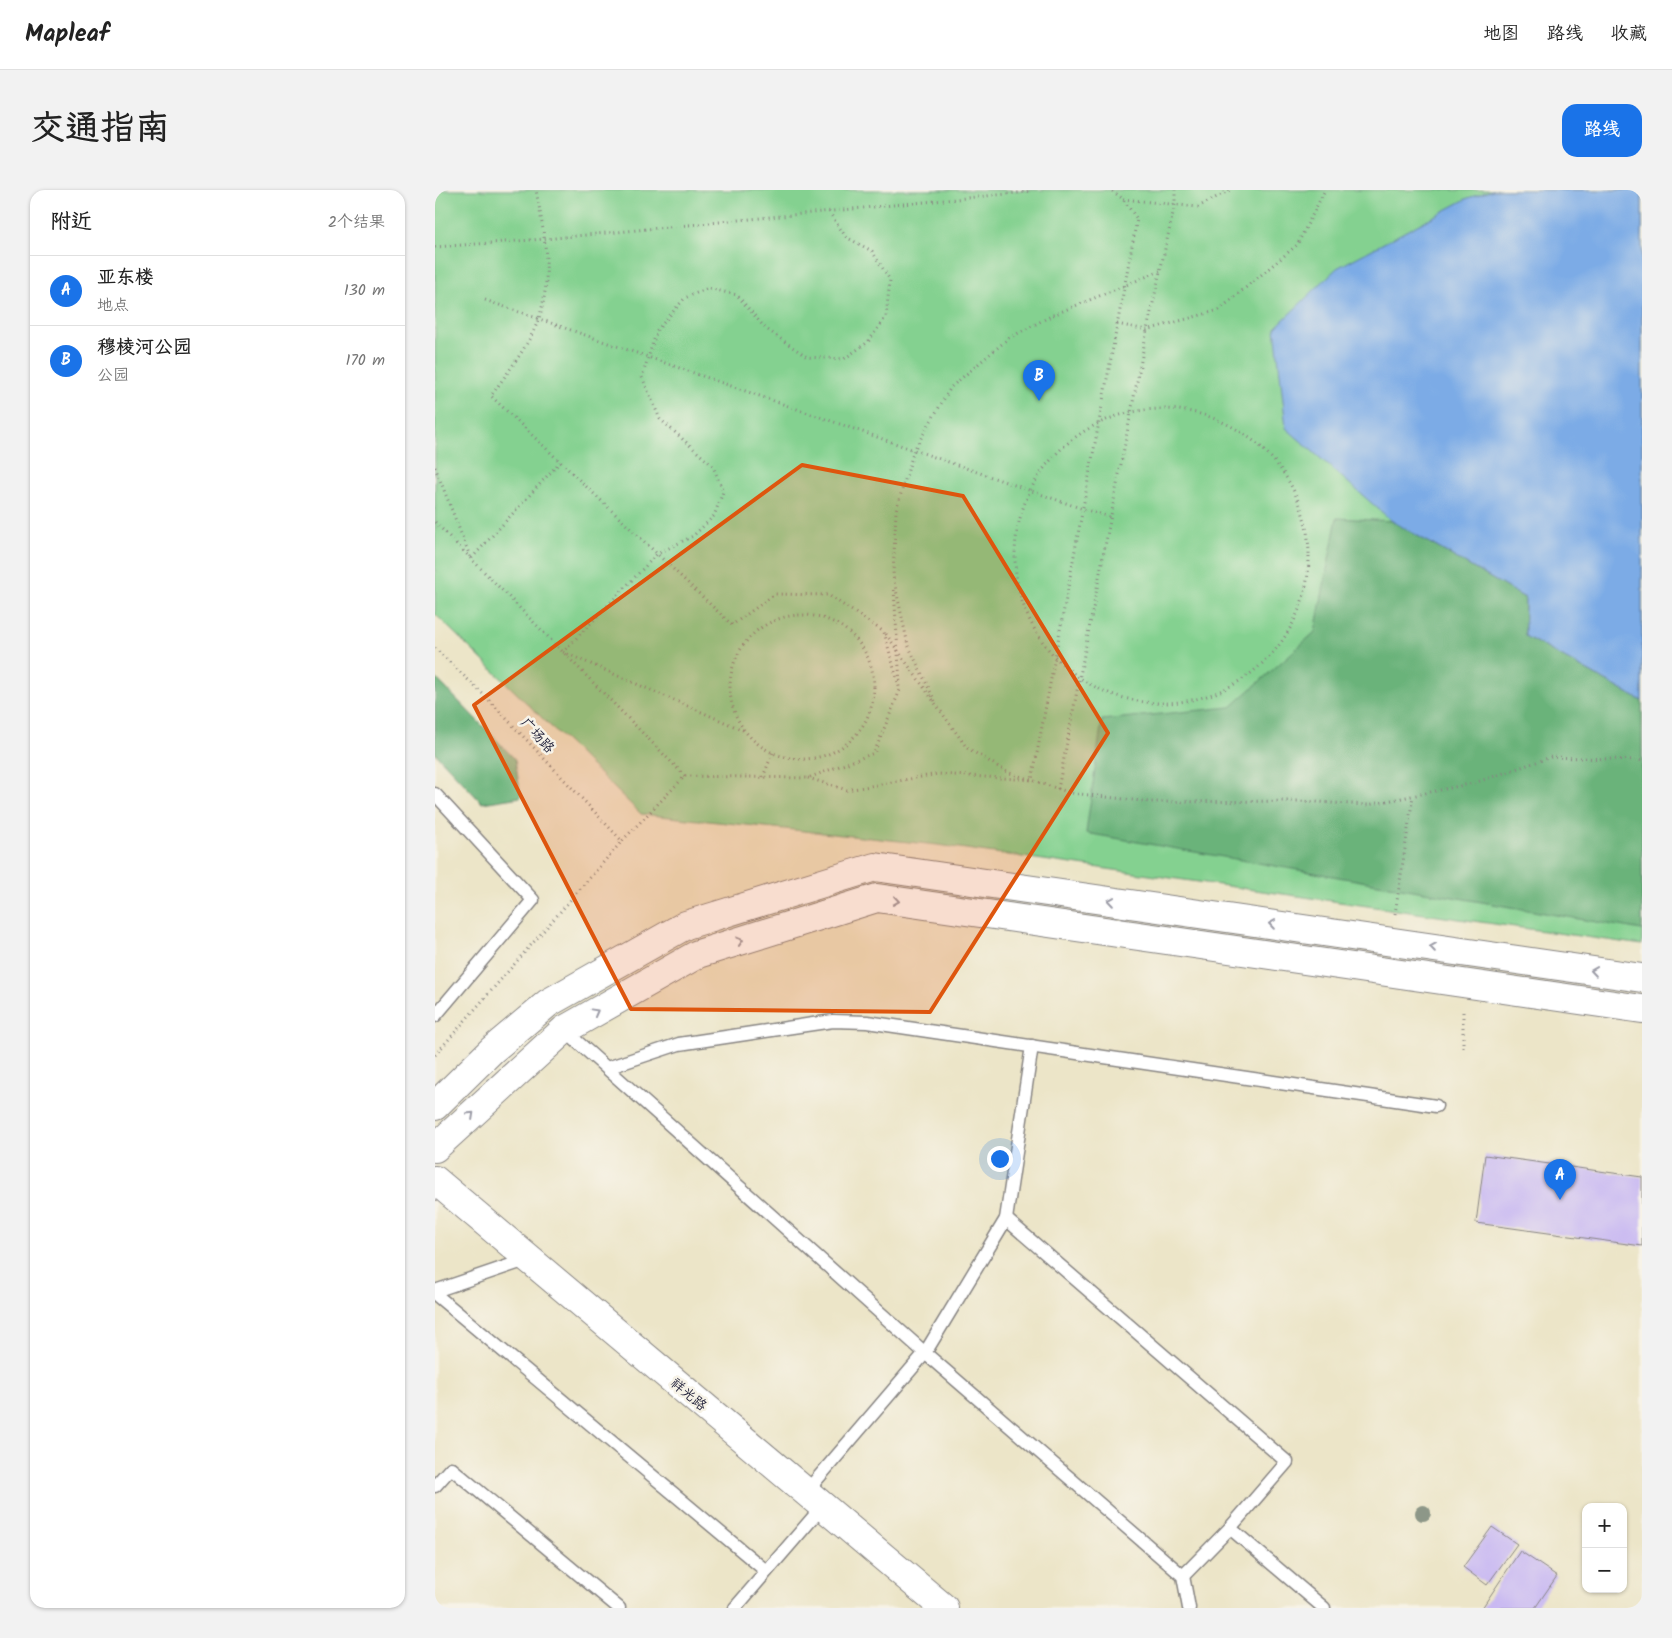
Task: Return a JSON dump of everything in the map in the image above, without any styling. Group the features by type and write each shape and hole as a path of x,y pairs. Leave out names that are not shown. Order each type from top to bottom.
{"main road":[{"path":"435,1106 492,1050 548,1003 686,925 875,867 1642,978"},
{"path":"435,1148 564,1030 698,954 877,898 1642,1009"},
{"name":"祥光路","path":"435,1180 944,1608"}],"lane":[{"path":"435,794 533,900 435,1016"},
{"path":"607,1068 679,1044 833,1021 867,1022 1437,1106"},
{"path":"564,1030 925,1352 1183,1576 1189,1608"},
{"path":"735,1608 766,1571 814,1499 925,1352 1005,1218 1032,1046"},
{"path":"1005,1218 1287,1462 1230,1528 1183,1576"},
{"path":"435,1292 529,1259"},
{"path":"435,1292 766,1571"},
{"path":"435,1486 451,1468 619,1608"},
{"path":"1230,1528 1324,1608"}],"path":[{"path":"536,190 545,239 547,275 539,319 521,354 491,396 732,625 775,594 828,595 884,632 967,748 1007,772 1071,793 1150,802 1299,801 1368,805 1474,783 1551,757 1642,761"},
{"path":"435,248 829,212 1027,192 1030,190"},
{"path":"1032,780 1137,219 1123,199 1111,190"},
{"path":"1057,788 1147,330 1175,204 1175,190"},
{"path":"1123,199 1198,207 1230,190"},
{"path":"1117,324 1147,330 1219,310 1297,245 1325,190"},
{"path":"563,652 657,554 693,536 714,516 723,492 713,466 660,419 642,377 657,330 685,298 708,288 737,296 765,328 807,357 844,359 869,342 886,317 890,280 872,251 846,237 829,212"},
{"path":"808,778 874,753 900,690 893,576 896,510 914,450 951,387 1009,338 1053,315 1160,271"},
{"path":"485,300 1110,517"},
{"path":"1146,409 1194,412 1239,430 1276,462 1301,504 1310,551 1303,600 1281,643 1247,677 1203,698 1154,703 1107,693 1065,668 1034,630 1016,585 1015,536 1029,490 1058,450 1099,422 1146,409"},
{"path":"471,559 560,462"},
{"path":"435,467 471,559"},
{"path":"435,522 685,776 808,778 847,790 938,774 1032,780"},
{"path":"893,576 907,645 940,711"},
{"path":"563,652 743,730 761,747 783,757 808,760 832,753 853,740 867,721 875,698 875,675 867,653 853,634 834,621 811,614 788,615 766,623 747,639 734,660 729,684 732,708 743,730"},
{"path":"884,632 900,690"},
{"name":"广场路","path":"435,648 487,699 622,841"},
{"path":"763,778 773,752"},
{"path":"435,1055 622,841 685,776"},
{"path":"1395,915 1413,796"},
{"path":"1463,983 1463,1048"}],"highlighted area":[{"path":"802,465 963,496 1108,733 930,1012 631,1009 474,705"}],"green space":[{"path":"435,190 1642,190 1642,945 938,845 641,814 435,614"},
{"path":"1337,518 1392,521 1525,598 1525,636 1642,701 1642,930 1086,833 1102,720 1231,707 1315,632"},
{"path":"435,677 515,759 521,797 482,803 435,753"}],"water":[{"path":"1493,190 1642,190 1642,701 1525,636 1525,598 1392,521 1286,428 1275,328 1337,268 1468,198"}],"building":[{"path":"1485,1155 1642,1177 1642,1246 1476,1223"},
{"path":"1492,1527 1517,1544 1487,1585 1463,1567"},
{"path":"1520,1551 1557,1576 1535,1608 1482,1608"}],"place":[{"name":"穆棱河公园","path":"1039,401"},
{"name":"亚东楼","path":"1560,1200"}]}
